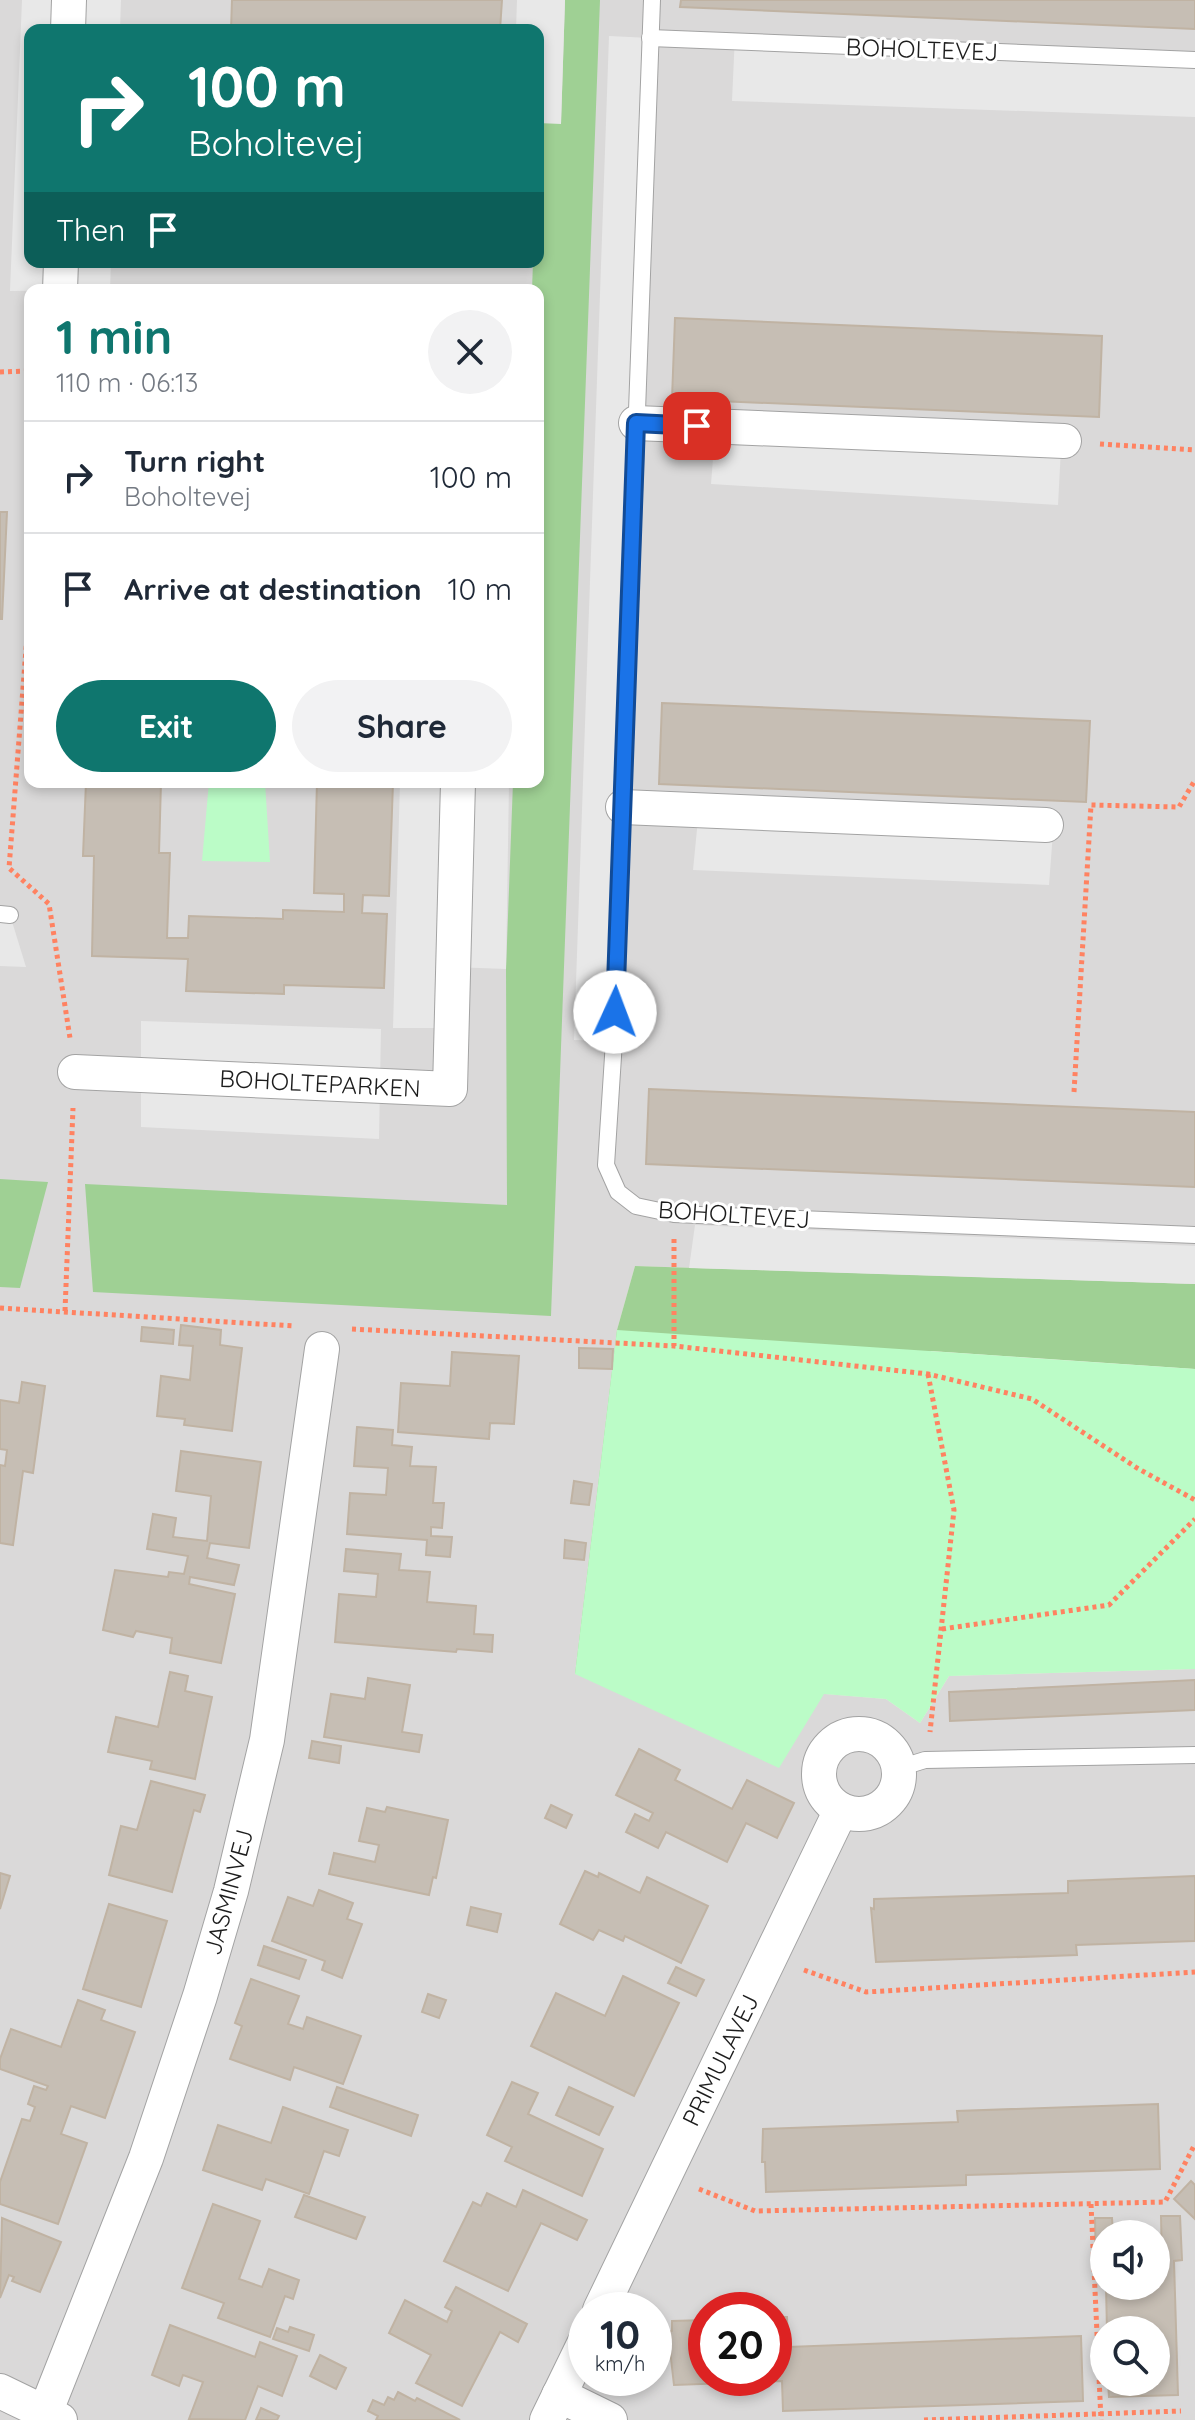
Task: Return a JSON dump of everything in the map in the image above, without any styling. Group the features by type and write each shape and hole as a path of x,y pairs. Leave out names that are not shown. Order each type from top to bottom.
{"street":[{"path":"68,24 69,0"},
{"path":"636,423 1064,441"},
{"name":"BOHOLTEPARKEN","path":"75,1072 450,1089 458,788"},
{"path":"623,807 1046,825"},
{"name":"JASMINVEJ","path":"52,2417 146,2158 231,1891 267,1740 332,1339"},
{"path":"855,1734 871,1735 912,1764 895,1793 879,1809 856,1814 841,1810 824,1793 820,1778 821,1763 834,1743 855,1734"},
{"name":"PRIMULAVEJ","path":"609,2292 841,1810"},
{"path":"568,2377 553,2408 610,2420"},
{"path":"0,2391 52,2417"}],"lane":[{"name":"BOHOLTEVEJ","path":"652,0 614,1041 606,1165 618,1192 636,1206 674,1214 1195,1235"},
{"name":"BOHOLTEVEJ","path":"650,38 1195,60"},
{"path":"912,1764 1195,1755"}],"path":[{"path":"0,372 24,371"},
{"path":"1064,441 1195,450"},
{"path":"24,675 9,868 49,904 75,1072 65,1311"},
{"path":"1074,1092 1091,805 1179,807 1195,780"},
{"path":"674,1214 674,1346"},
{"path":"0,1308 295,1326"},
{"path":"332,1339 674,1346 928,1374 1032,1399 1137,1468 1195,1500"},
{"path":"912,1764 942,1629 954,1510 928,1374"},
{"path":"942,1629 1109,1605 1195,1519"},
{"path":"769,1958 866,1992 1195,1972"},
{"path":"664,2175 755,2211 1165,2202 1195,2144"},
{"path":"1091,2204 1101,2417"},
{"path":"924,2420 1101,2417 1181,2411"}],"shaded area":[{"path":"0,0 1195,0 1195,1284 635,1266 617,1330 575,1673 886,1699 920,1723 949,1676 1195,1669 1195,2420 0,2420"},
{"path":"22,0 121,0 120,24 24,24 24,268 111,268 110,284 24,284 24,291 10,291"},
{"path":"517,0 565,0 561,124 544,123 544,24 516,24"},
{"path":"735,35 1195,54 1195,117 732,101"},
{"path":"609,36 650,38 614,1041 574,1040"},
{"path":"716,420 1062,429 1058,505 711,484"},
{"path":"400,788 509,788 506,969 453,967 451,1028 393,1028"},
{"path":"700,799 1054,819 1049,885 693,870"},
{"path":"0,914 10,915 26,967 0,966"},
{"path":"141,1021 381,1029 379,1139 141,1127"},
{"path":"695,1225 1195,1246 1195,1284 689,1268"}],"green space":[{"path":"565,0 600,0 551,1316 93,1292 85,1184 507,1205 506,969 513,788 544,788 544,284 532,284 533,268 544,268 544,123 561,123"},
{"path":"208,788 265,788 270,862 202,861"},
{"path":"0,1179 48,1182 20,1288 0,1287"},
{"path":"635,1266 1195,1284 1195,1369 931,1351 575,1674 617,1330"},
{"path":"617,1330 1195,1369 1195,1669 949,1676 920,1723 886,1699 824,1694 779,1768 575,1674"}],"building":[{"path":"232,0 502,0 500,24 231,24"},
{"path":"681,0 1195,0 1195,29 680,7"},
{"path":"675,318 1102,336 1099,417 672,399"},
{"path":"0,512 7,512 2,619 0,619"},
{"path":"662,703 1090,721 1086,802 659,784"},
{"path":"86,788 161,788 159,853 170,853 167,938 188,938 189,916 283,919 283,910 344,912 344,894 314,893 317,788 393,788 389,896 363,895 362,913 387,914 384,988 284,985 284,994 186,991 188,959 92,956 94,856 83,856"},
{"path":"649,1089 1195,1112 1195,1187 646,1164"},
{"path":"181,1325 221,1330 220,1345 242,1348 232,1431 184,1425 185,1419 157,1416 161,1376 190,1380 193,1346 179,1345"},
{"path":"142,1327 174,1330 173,1344 141,1341"},
{"path":"579,1348 613,1349 612,1369 579,1368"},
{"path":"452,1352 519,1356 514,1424 490,1423 489,1439 398,1432 401,1383 450,1386"},
{"path":"22,1382 45,1386 33,1473 23,1471 13,1545 0,1543 0,1465 5,1466 7,1450 0,1449 0,1400 19,1403"},
{"path":"357,1427 393,1430 392,1445 412,1447 410,1466 436,1467 433,1503 444,1503 442,1528 431,1527 431,1536 452,1537 450,1557 426,1555 427,1540 347,1534 350,1493 386,1495 388,1468 354,1466"},
{"path":"181,1451 261,1462 249,1548 210,1543 207,1558 239,1565 234,1585 190,1577 189,1584 235,1594 221,1663 170,1653 172,1638 136,1631 133,1637 103,1630 115,1570 168,1577 169,1572 184,1574 188,1556 147,1549 153,1514 176,1518 173,1537 207,1541 211,1496 176,1491"},
{"path":"574,1481 592,1484 589,1505 571,1503"},
{"path":"565,1540 586,1543 584,1560 564,1558"},
{"path":"346,1549 401,1554 399,1570 430,1572 427,1602 476,1606 474,1634 493,1635 492,1652 335,1642 339,1594 376,1597 378,1574 344,1571"},
{"path":"170,1672 188,1676 185,1691 212,1697 195,1779 150,1769 152,1761 108,1752 116,1717 158,1727"},
{"path":"368,1678 410,1685 402,1732 422,1735 419,1752 324,1737 331,1694 365,1699"},
{"path":"1195,1680 1195,1710 950,1721 949,1692"},
{"path":"312,1741 341,1746 339,1763 309,1758"},
{"path":"639,1749 680,1770 675,1780 732,1809 747,1780 794,1803 777,1838 746,1823 727,1862 666,1832 658,1848 626,1832 635,1814 649,1821 653,1813 616,1795"},
{"path":"151,1781 205,1795 200,1812 194,1810 172,1892 109,1875 121,1826 137,1830"},
{"path":"551,1805 572,1815 566,1828 545,1818"},
{"path":"387,1807 448,1820 436,1878 433,1877 429,1895 329,1874 334,1853 375,1862 379,1845 359,1841 367,1808 385,1812"},
{"path":"585,1871 598,1877 599,1873 640,1893 647,1877 708,1906 681,1963 625,1936 623,1941 599,1930 593,1940 560,1924"},
{"path":"0,1873 10,1876 0,1909"},
{"path":"1195,1876 1195,1941 1076,1945 1077,1955 876,1962 871,1908 874,1909 874,1899 1068,1893 1068,1881"},
{"path":"319,1890 353,1903 347,1919 362,1924 342,1978 322,1970 325,1961 272,1941 288,1897 313,1906"},
{"path":"109,1904 167,1921 141,2007 83,1989"},
{"path":"471,1907 501,1914 497,1932 467,1925"},
{"path":"264,1946 306,1960 299,1979 258,1965"},
{"path":"676,1967 704,1980 696,1996 668,1983"},
{"path":"623,1976 679,2003 634,2096 531,2046 556,1993 605,2016"},
{"path":"251,1979 299,1996 288,2024 303,2029 307,2017 361,2036 343,2084 294,2067 290,2080 230,2059 242,2026 235,2023"},
{"path":"428,1994 446,2000 439,2018 422,2012"},
{"path":"78,2000 105,2010 101,2020 135,2032 105,2118 71,2106 61,2134 87,2143 58,2224 0,2204 0,2182 22,2119 30,2121 35,2107 28,2104 34,2086 46,2090 48,2086 0,2069 0,2059 11,2029 61,2047"},
{"path":"512,2082 538,2093 528,2114 603,2149 582,2196 505,2161 512,2147 487,2135"},
{"path":"337,2087 418,2115 411,2136 330,2107"},
{"path":"569,2087 613,2107 599,2135 556,2115"},
{"path":"1158,2104 1160,2169 966,2175 966,2185 766,2192 765,2162 762,2162 763,2129 958,2122 957,2111"},
{"path":"283,2107 348,2130 339,2156 324,2151 309,2194 266,2179 262,2190 203,2170 218,2125 271,2143"},
{"path":"1191,2181 1195,2185 1195,2219 1174,2199"},
{"path":"523,2190 587,2220 577,2240 541,2223 508,2291 444,2261 473,2202 481,2206 487,2193 516,2207"},
{"path":"304,2195 365,2217 356,2239 295,2217"},
{"path":"213,2204 260,2221 239,2279 262,2287 269,2269 299,2280 293,2299 285,2296 270,2337 218,2318 224,2303 182,2288"},
{"path":"1161,2216 1180,2216 1182,2260 1174,2261 1178,2395 1170,2395 1170,2316 1107,2316 1106,2300 1170,2300 1170,2220 1161,2220"},
{"path":"2,2218 61,2242 40,2292 12,2281 14,2277 9,2275 0,2298"},
{"path":"456,2287 527,2324 518,2342 500,2332 462,2406 416,2383 431,2355 389,2333 405,2300 447,2322 452,2311 445,2307"},
{"path":"672,2321 688,2321 688,2384 674,2385"},
{"path":"170,2325 255,2357 260,2342 297,2356 282,2396 258,2386 245,2420 189,2419 203,2382 183,2375 179,2386 152,2375"},
{"path":"290,2327 314,2335 309,2351 273,2339 277,2328 288,2332"},
{"path":"1081,2336 1083,2401 783,2411 782,2396 792,2396 792,2347"},
{"path":"320,2355 346,2368 336,2389 310,2376"},
{"path":"398,2392 460,2420 376,2420 378,2416 368,2411 373,2400 384,2405 388,2397 394,2400"},
{"path":"261,2408 279,2416 277,2420 256,2420"}],"route":[{"path":"615,1012 636,423 697,426"}]}
